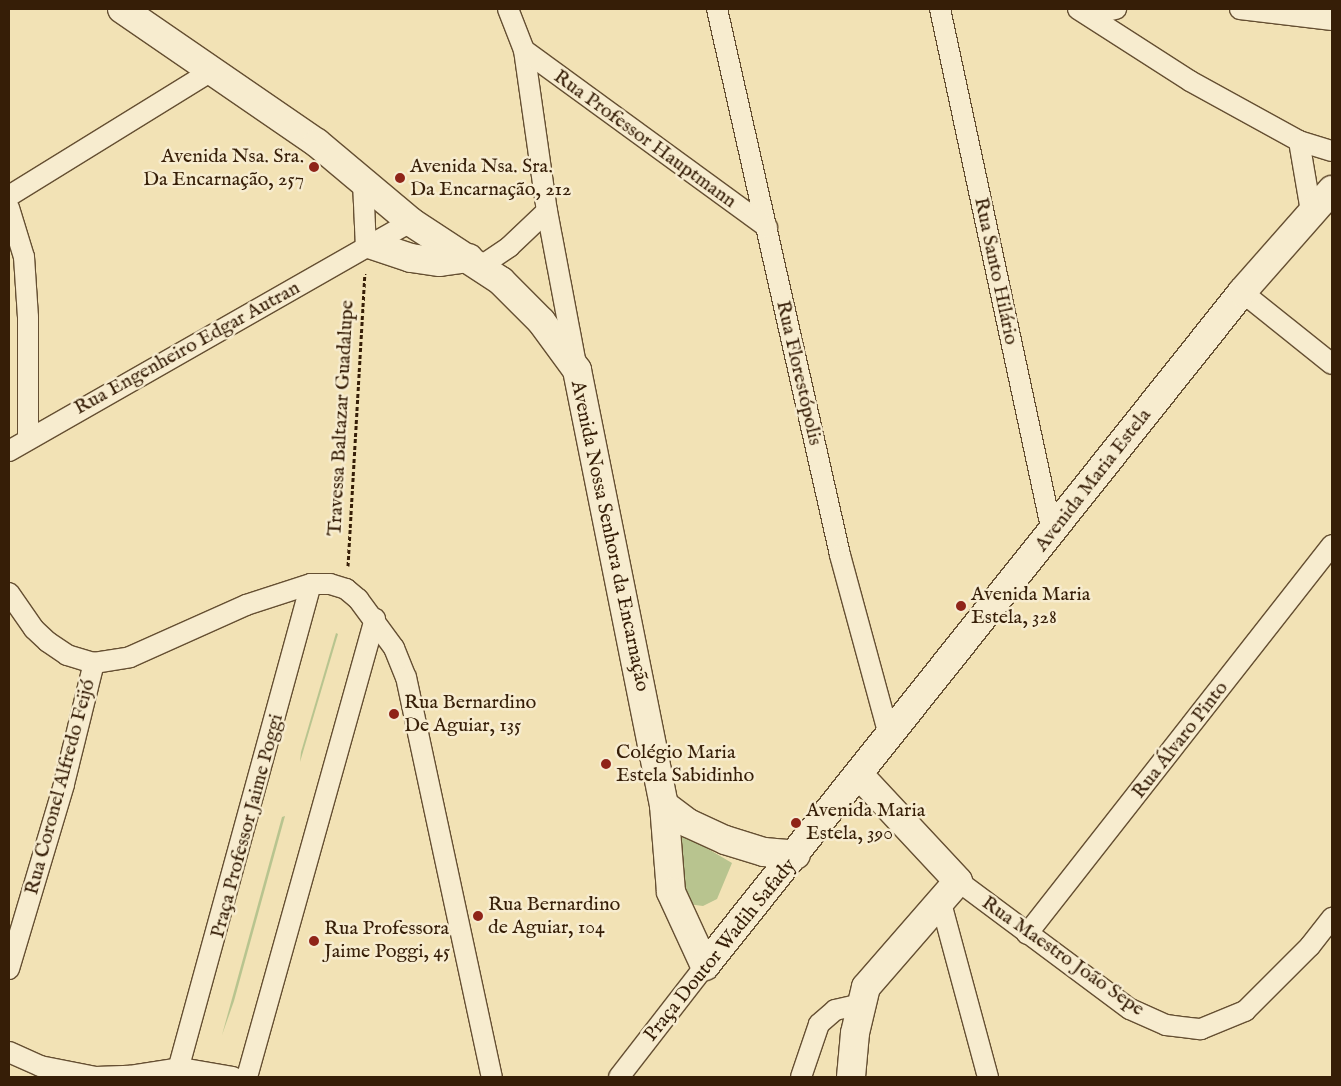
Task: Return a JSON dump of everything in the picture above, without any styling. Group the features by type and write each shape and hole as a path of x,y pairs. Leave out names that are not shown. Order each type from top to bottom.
{"street":[{"name":"Avenida Nossa Senhora da Encarnação","path":"122,9 317,143 411,222 475,262 541,321 577,370 664,805 672,892 705,966"},
{"path":"508,9 524,50 547,211 577,370"},
{"name":"Rua Florestópolis","path":"717,9 840,555 889,735"},
{"name":"Rua Santo Hilário","path":"940,9 1052,532"},
{"path":"1084,12 1116,9"},
{"path":"1240,9 1332,20"},
{"path":"1084,12 1190,81 1299,141 1332,151"},
{"name":"Rua Professor Hauptmann","path":"524,50 767,227"},
{"path":"9,196 211,71"},
{"path":"1299,141 1311,211"},
{"path":"363,182 369,246 411,258 440,262 475,262 509,247 547,211"},
{"name":"Avenida Maria Estela","path":"859,775 1242,292 1311,211 1332,190"},
{"path":"9,208 24,257 28,316 28,438"},
{"name":"Rua Engenheiro Edgar Autran","path":"9,451 28,438 411,222"},
{"path":"1242,292 1332,364"},
{"name":"Rua Álvaro Pinto","path":"1027,934 1332,545"},
{"path":"9,593 28,622 48,642 67,655 94,663 130,658 246,605 311,584 330,584 346,589 375,619 394,648 417,718 492,1077"},
{"name":"Praça Professor Jaime Poggi","path":"179,1072 311,584"},
{"path":"247,1077 375,619"},
{"name":"Rua Coronel Alfredo Feijó","path":"9,969 64,784 94,663"},
{"name":"Rua Maestro João Sepe","path":"859,775 958,881 1027,934 1130,1008 1166,1025 1201,1028 1245,1011 1310,946 1332,918"},
{"name":"Praça Doutor Wadih Safady","path":"619,1077 705,966 859,775"},
{"path":"664,805 688,823 734,843 764,852 796,855"},
{"path":"851,1077 854,1033 861,1004 875,974 941,903 958,881"},
{"path":"941,903 988,1077"},
{"path":"801,1077 819,1024 835,1010 861,1004"},
{"path":"9,1052 40,1066 96,1077 179,1072 233,1077"}],"path":[{"name":"Travessa Baltazar Guadalupe","path":"346,589 369,246"}],"green space":[{"path":"336,633 338,634 300,762 301,752"},
{"path":"285,816 234,1001 222,1035 282,817"},
{"path":"681,833 732,863 717,899 703,906 688,904 674,865"}],"place":[{"name":"Avenida Nsa. Sra. Da Encarnação, 257","path":"314,167"},
{"name":"Avenida Nsa. Sra. Da Encarnação, 212","path":"400,178"},
{"name":"Avenida Maria Estela, 328","path":"961,606"},
{"name":"Rua Bernardino De Aguiar, 135","path":"394,714"},
{"name":"Colégio Maria Estela Sabidinho","path":"606,764"},
{"name":"Avenida Maria Estela, 390","path":"796,823"},
{"name":"Rua Bernardino de Aguiar, 104","path":"478,916"},
{"name":"Rua Professora Jaime Poggi, 45","path":"314,941"}]}
